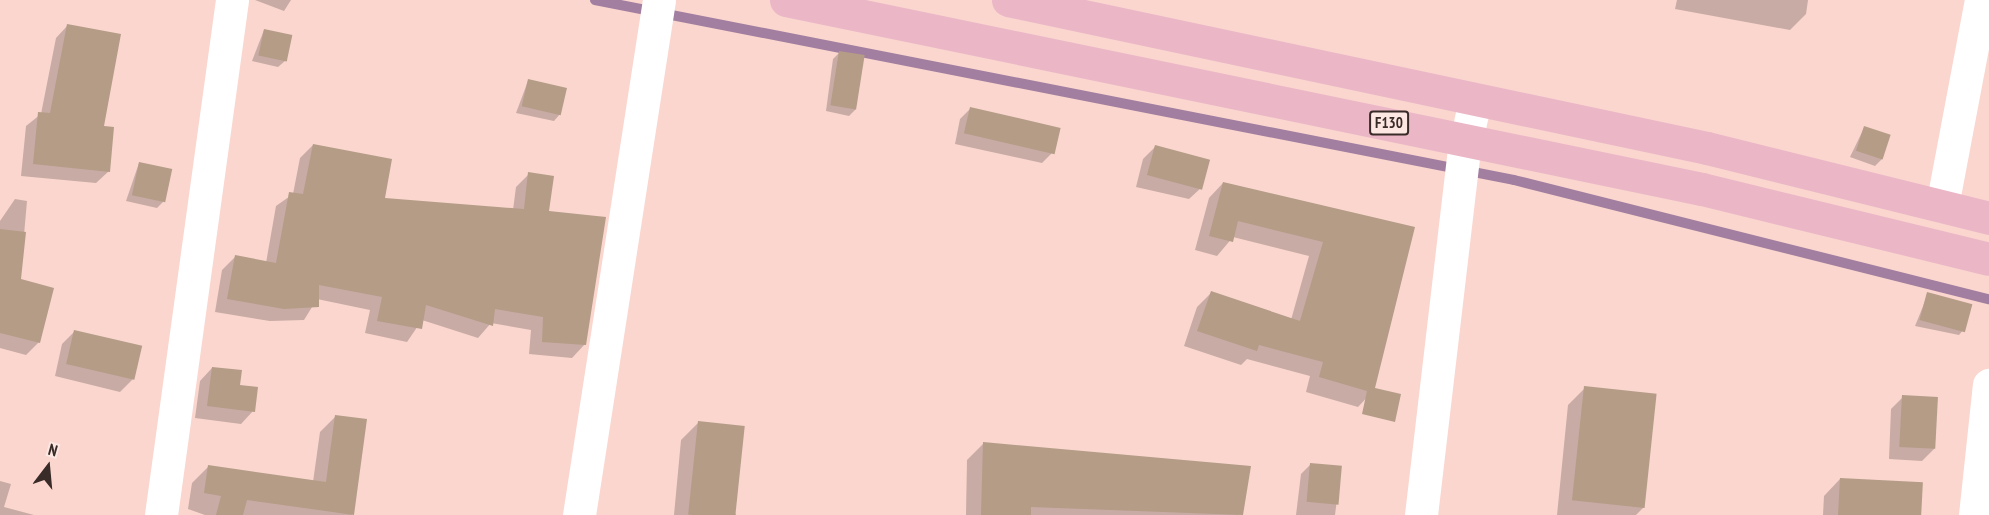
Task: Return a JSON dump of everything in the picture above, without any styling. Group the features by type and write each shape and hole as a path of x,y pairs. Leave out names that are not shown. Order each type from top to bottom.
{"main road":[{"name":"F130","path":"786,0 1465,144 1989,260"},
{"name":"F130","path":"1008,0 1707,148 1989,218"}],"street":[{"path":"161,515 232,0"},
{"path":"1942,206 1981,0"},
{"path":"579,515 657,13"},
{"path":"1420,515 1459,188 1465,144 1475,100"},
{"path":"1975,515 1989,385"}],"building":[{"path":"67,24 121,34 104,126 114,127 110,172 33,164 38,112 50,113"},
{"path":"264,29 292,35 287,61 258,55"},
{"path":"839,51 865,55 856,109 830,105"},
{"path":"528,79 567,88 561,115 522,106"},
{"path":"970,107 1061,128 1055,154 964,133"},
{"path":"1864,126 1891,135 1883,159 1856,151"},
{"path":"313,144 392,159 385,198 524,209 528,172 554,176 549,211 606,217 586,345 542,342 543,317 495,309 493,326 426,305 422,329 377,321 382,297 319,285 319,307 284,309 227,299 235,255 276,263 289,192 303,194"},
{"path":"1155,145 1210,160 1202,190 1147,175"},
{"path":"139,162 172,169 165,202 132,195"},
{"path":"1223,182 1415,227 1375,388 1401,394 1395,422 1362,414 1367,391 1319,377 1323,362 1259,345 1257,351 1197,331 1211,291 1300,321 1323,242 1238,221 1233,242 1209,236"},
{"path":"0,229 26,232 21,279 54,288 40,343 0,333"},
{"path":"1927,292 1972,304 1965,332 1919,320"},
{"path":"74,330 142,346 134,380 66,364"},
{"path":"212,367 242,370 240,385 258,387 255,412 207,406"},
{"path":"1584,386 1657,394 1645,508 1572,500"},
{"path":"1902,395 1938,397 1935,449 1899,447"},
{"path":"335,415 367,419 354,515 247,500 243,515 216,515 221,496 204,493 208,465 326,482"},
{"path":"698,421 745,426 735,515 688,514"},
{"path":"983,442 1251,466 1243,515 1031,507 1031,515 981,515"},
{"path":"1310,463 1342,466 1338,505 1307,502"},
{"path":"1840,478 1923,482 1921,515 1838,515"}],"waterway":[{"path":"595,0 1514,180 1989,299"}]}
